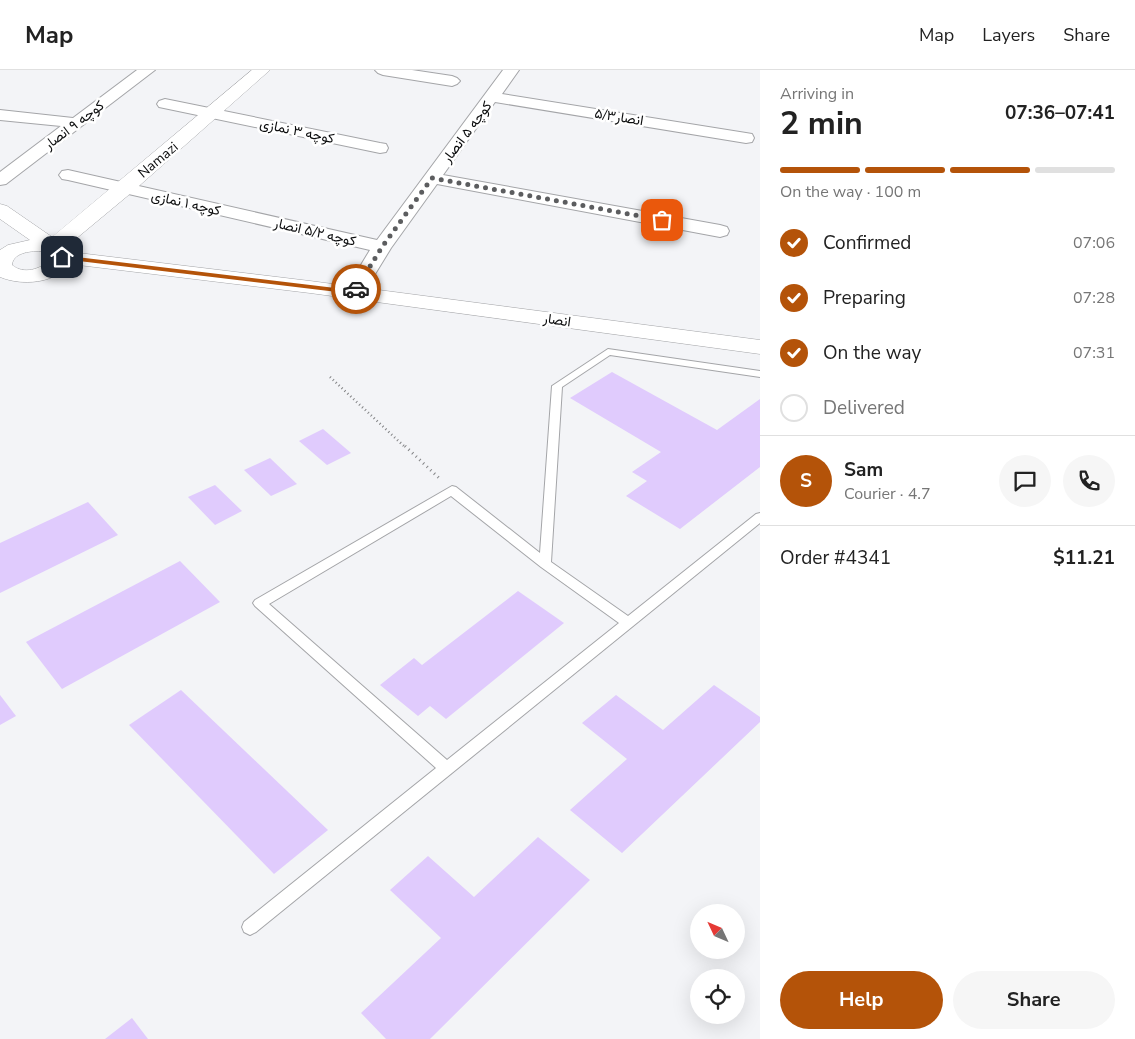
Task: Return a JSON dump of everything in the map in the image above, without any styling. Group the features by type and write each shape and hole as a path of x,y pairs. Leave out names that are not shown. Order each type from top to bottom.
{"street":[{"name":"کوچه ۹ انصار","path":"0,180 77,123 143,70"},
{"name":"Namazi","path":"2,271 19,276 39,275 56,267 58,252 124,188 262,70"},
{"path":"383,70 452,82"},
{"name":"کوچه ۵ انصار","path":"354,292 382,247 511,70"},
{"name":"انصار۵/۳","path":"492,97 746,138"},
{"name":"کوچه ۳ نمازی","path":"165,104 380,148"},
{"path":"0,115 77,123"},
{"name":"کوچه ۱ نمازی","path":"68,175 248,216"},
{"path":"432,178 720,231"},
{"path":"5,213 58,252"},
{"path":"2,271 0,262 7,254 7,250 14,237 5,213"},
{"name":"کوچه ۵/۲ انصار","path":"248,216 382,247"},
{"name":"انصار","path":"7,250 31,245 58,252 760,347"}],"lane":[{"path":"545,564 557,386 608,352 760,374"},
{"path":"447,769 260,603 452,490 545,564 628,623"},
{"path":"250,928 760,517"}],"path":[{"path":"330,377 452,490"}],"building":[{"path":"612,372 717,430 760,399 760,467 680,529 626,496 647,481 632,472 661,452 570,398"},
{"path":"323,429 351,453 327,465 299,441"},
{"path":"270,458 297,484 271,496 244,470"},
{"path":"215,485 242,511 215,525 188,497"},
{"path":"88,502 118,535 0,593 0,543"},
{"path":"180,561 220,602 62,689 26,642"},
{"path":"518,591 564,623 446,719 430,706 418,716 380,685 414,658 422,665"},
{"path":"714,685 760,717 760,722 622,853 570,810 627,759 582,723 616,695 663,730"},
{"path":"181,690 328,830 274,874 129,725"},
{"path":"0,695 16,716 0,725"},
{"path":"538,837 590,880 430,1039 386,1039 361,1013 441,938 390,890 428,856 474,897"},
{"path":"132,1018 148,1039 105,1039"}],"way so far":[{"path":"356,289 382,247 432,178 662,220"}],"route":[{"path":"62,257 354,292 356,289"}]}
